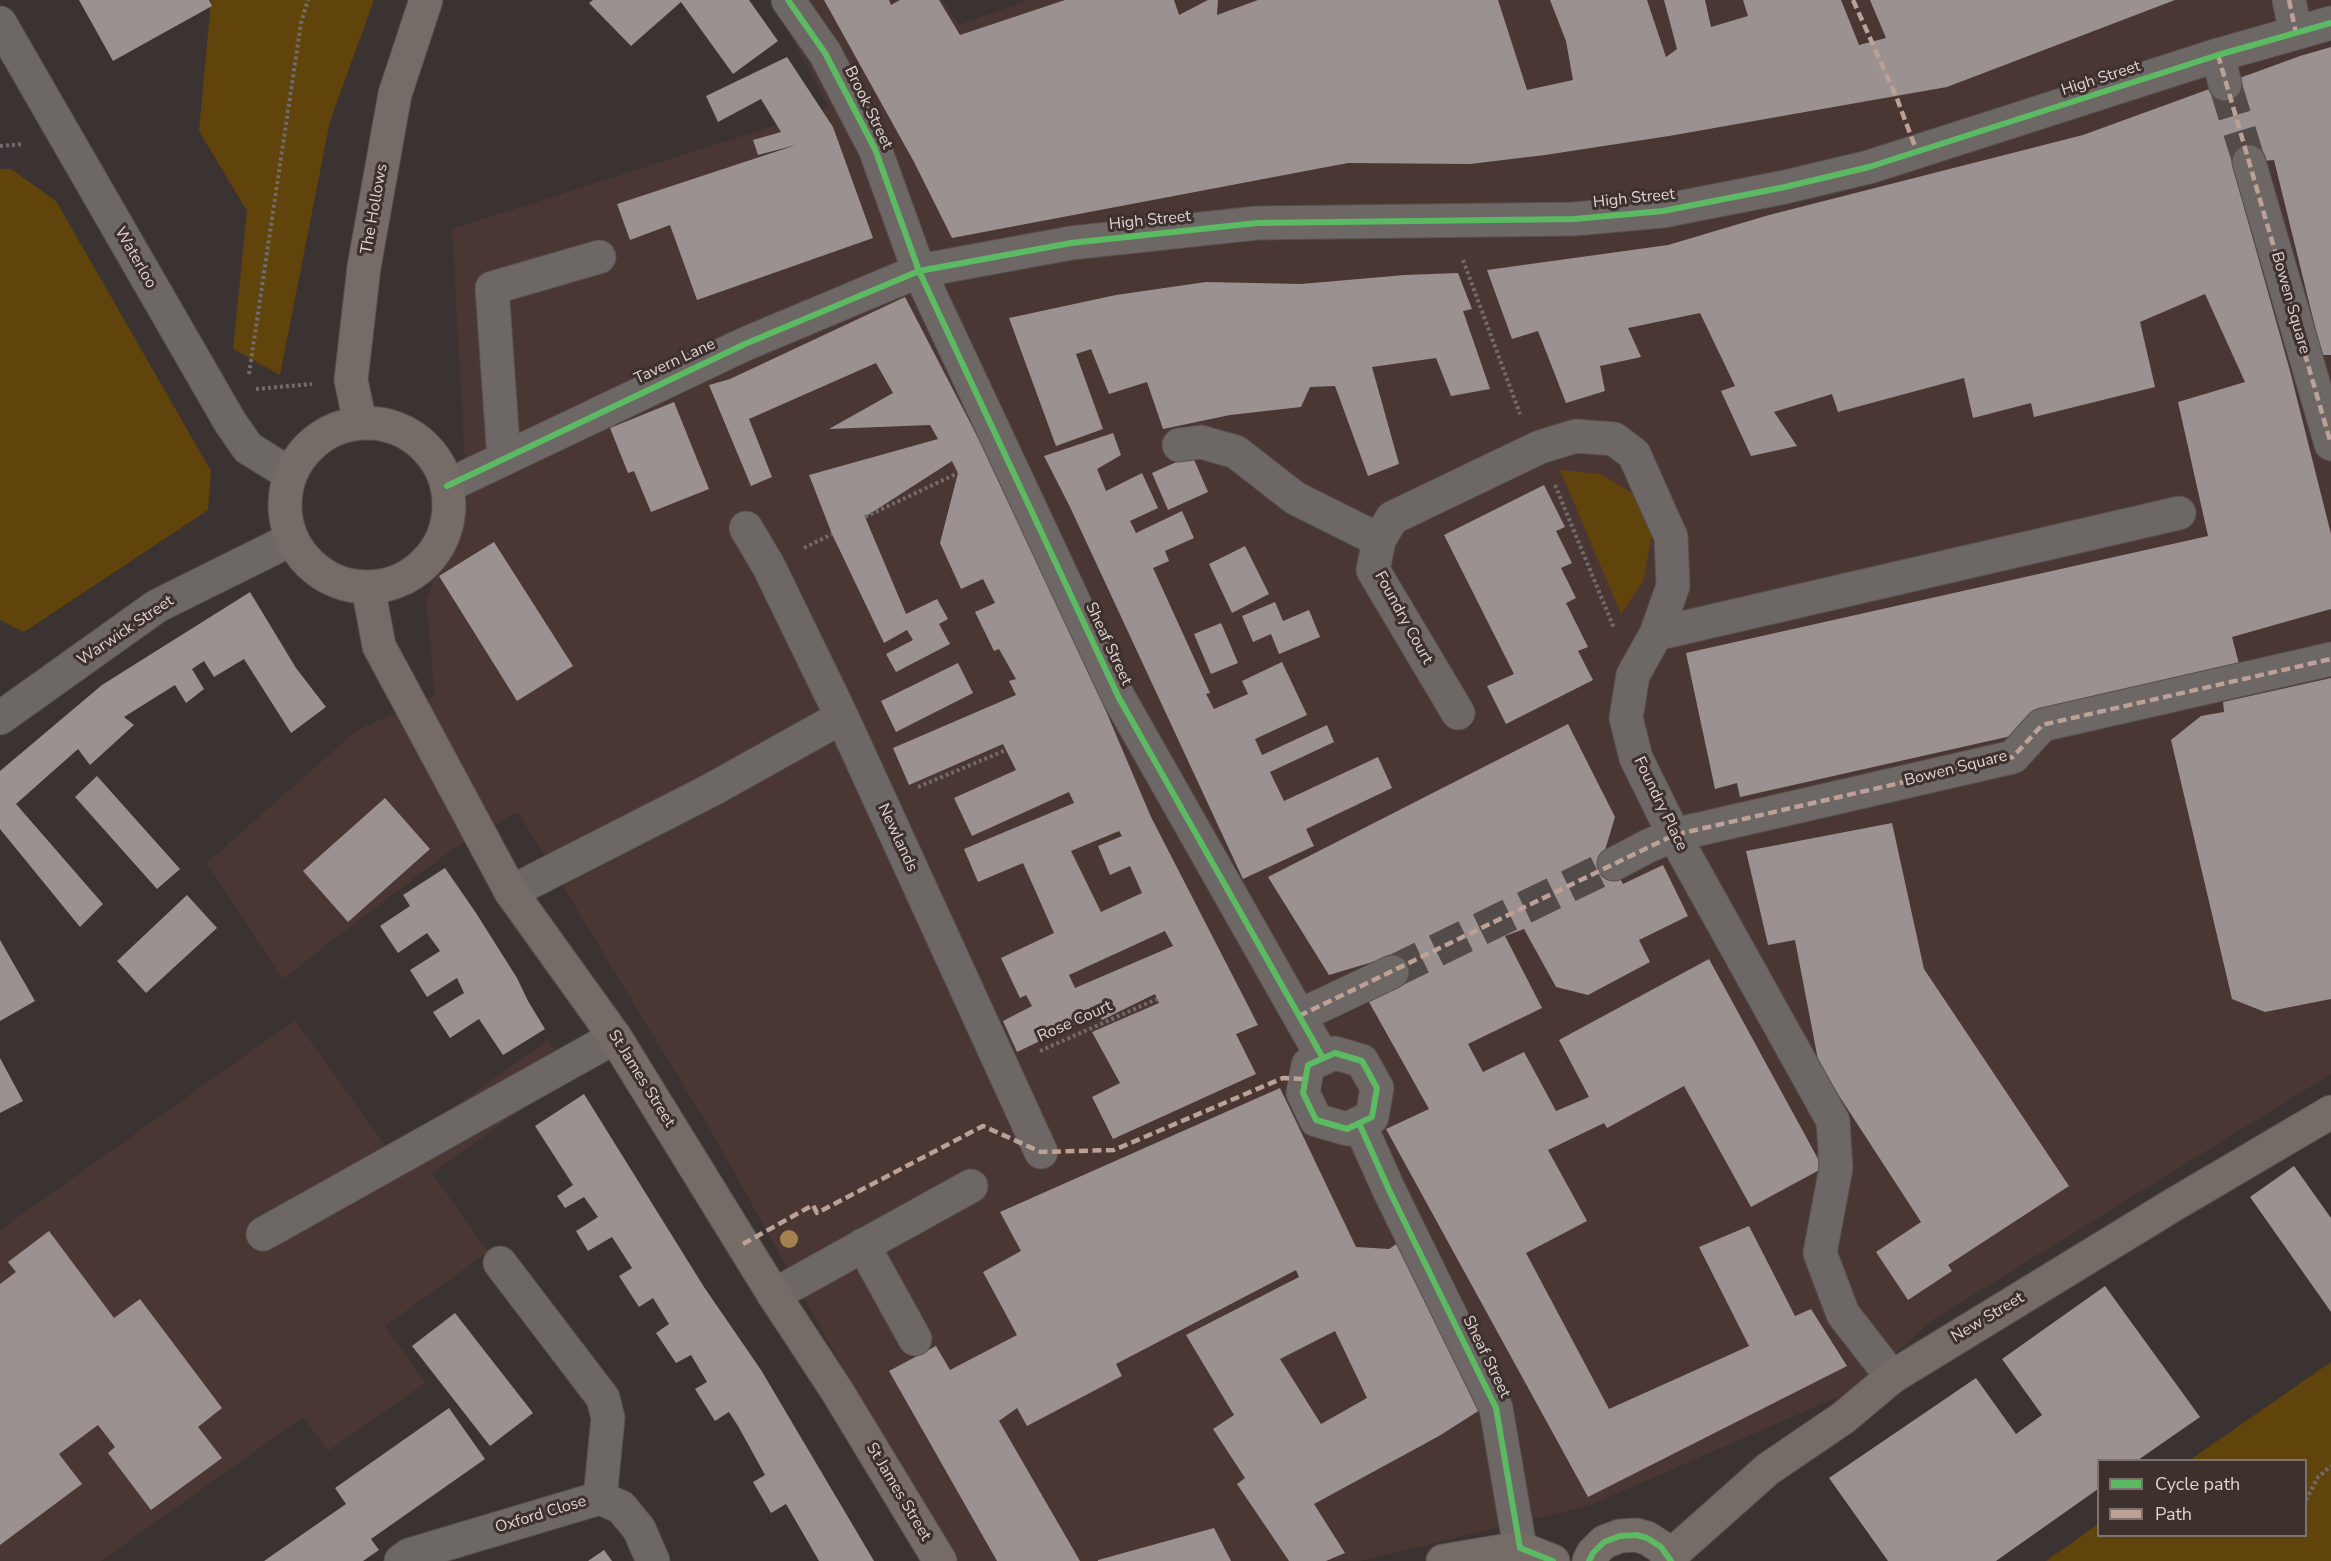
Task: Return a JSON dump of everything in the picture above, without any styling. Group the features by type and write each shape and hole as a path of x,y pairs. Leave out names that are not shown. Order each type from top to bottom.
{"main road":[{"name":"The Hollows","path":"360,423 351,380 364,267 395,94 426,0"},
{"path":"360,423 392,426 422,443 432,453 443,472 450,502 442,538 435,551 415,572 402,579 387,585 368,587 341,583 314,568 292,539 285,510 285,495 290,474 306,449 318,438 334,429 360,423"},
{"name":"St James Street","path":"368,587 379,646 397,684 511,892 615,1037 774,1295 837,1391 940,1561"},
{"name":"New Street","path":"1670,1559 1768,1469 1843,1418 1892,1377 2173,1205 2331,1112"},
{"path":"1589,1561 1593,1553 1604,1542 1620,1536 1636,1535 1647,1538 1661,1547 1670,1559"},
{"path":"1443,1561 1520,1548 1553,1561"}],"street":[{"name":"Brook Street","path":"788,0 825,54 875,149 918,271"},
{"path":"2289,0 2296,33"},
{"name":"Waterloo","path":"0,23 230,422 248,448 290,474"},
{"name":"High Street","path":"918,271 1071,243 1257,222 1574,219 1663,211 1785,187 1869,167 2222,70 2296,33 2331,23"},
{"name":"Bowen Square","path":"2249,162 2331,444"},
{"path":"504,459 492,288 599,257"},
{"name":"Tavern Lane","path":"447,486 745,344 918,271"},
{"name":"Sheaf Street","path":"918,271 1119,698 1323,1058"},
{"name":"Foundry Place","path":"1386,529 1540,447 1576,436 1614,439 1634,454 1671,537 1672,586 1656,634 1633,675 1626,718 1636,758 1674,835 1833,1121 1836,1168 1820,1253 1844,1314 1892,1377"},
{"path":"1179,445 1201,442 1236,452 1295,498 1386,529"},
{"path":"1656,634 2179,513"},
{"name":"Newlands","path":"746,528 768,565 842,717 1041,1152"},
{"name":"Foundry Court","path":"1386,529 1374,570 1458,713"},
{"name":"Warwick Street","path":"0,718 157,606 292,539"},
{"name":"Bowen Square","path":"1614,864 1674,835 2013,757 2042,725 2331,659"},
{"path":"511,892 711,790 842,717"},
{"path":"1299,1016 1392,972"},
{"path":"263,1234 615,1037"},
{"path":"1335,1053 1362,1062 1377,1088 1372,1117 1359,1123 1347,1129 1316,1120 1303,1093 1308,1065 1335,1053"},
{"name":"Sheaf Street","path":"1359,1123 1389,1190 1496,1408 1520,1548"},
{"path":"774,1295 971,1186"},
{"path":"863,1245 915,1339"},
{"path":"500,1263 603,1398 608,1418 600,1498"},
{"name":"Oxford Close","path":"401,1561 409,1555 600,1498 621,1507 639,1529 652,1561"}],"path":[{"path":"249,378 301,23 308,0"},
{"path":"247,390 351,380"},
{"path":"865,517 958,473"},
{"path":"881,803 1006,750"},
{"path":"2307,1498 2318,1477 2331,1466"}],"shaded area":[{"path":"211,0 374,0 330,121 280,375 233,349 247,211 199,131"},
{"path":"772,0 942,0 959,25 1028,0 2331,0 2331,1074 1934,1319 1852,1391 1588,1506 1360,1561 951,1561 711,1131 518,812 451,850 282,979 207,863 357,730 435,696 426,600 467,497 452,229 829,108"},
{"path":"0,169 11,169 56,201 211,471 208,510 24,632 0,620"},
{"path":"1560,470 1601,474 1633,494 1652,534 1643,581 1621,614"},
{"path":"295,1020 390,1152 548,1040 572,1074 432,1173 488,1252 385,1326 425,1383 328,1451 303,1417 101,1561 0,1561 0,1230"},
{"path":"2331,1362 2331,1561 2046,1561 2097,1525 2097,1537 2307,1537 2307,1459 2191,1459"}],"building":[{"path":"79,0 209,0 212,6 113,61"},
{"path":"593,0 749,0 778,41 733,74 681,2 631,46 589,3"},
{"path":"824,0 889,0 891,5 900,0 939,0 960,35 1065,0 1174,0 1179,15 1208,0 1218,0 1217,15 1258,0 1498,0 1527,90 1573,80 1566,41 1550,0 1647,0 1666,57 1677,49 1664,0 1705,0 1711,27 1748,16 1743,0 1841,0 1859,45 1886,38 1870,0 2175,0 1947,87 1669,136 1545,155 1470,164 1348,163 952,238 914,162"},
{"path":"2331,47 2331,355 2322,355 2274,160 2232,164 2290,371 2331,534 2331,609 2232,637 2240,668 2029,732 1740,797 1737,783 1715,789 1686,653 2208,536 2178,402 2245,382 2205,294 2140,322 2155,387 2034,417 2031,403 1973,418 1964,378 1838,412 1832,394 1774,412 1797,446 1751,456 1721,391 1735,386 1700,313 1628,328 1641,357 1600,366 1605,391 1566,403 1538,331 1512,339 1487,270 1668,245 1769,215 2083,135 2300,56"},
{"path":"787,57 833,127 873,238 697,300 670,225 630,240 617,204 796,145 758,155 753,140 781,132 761,99 718,122 706,96"},
{"path":"1458,273 1472,309 1463,311 1490,389 1451,396 1436,358 1372,367 1399,464 1368,476 1335,386 1310,387 1301,407 1230,415 1163,429 1147,382 1109,394 1091,349 1076,354 1103,429 1056,446 1009,318 1116,295 1206,282 1301,284"},
{"path":"905,297 988,457 1100,697 1151,817 1258,1025 1236,1034 1256,1074 1113,1139 1092,1097 1120,1083 1092,1032 1159,1003 1155,994 1102,1020 1098,1013 1017,1052 1003,1021 1032,1006 1026,995 1020,998 1001,958 1054,933 1023,863 978,882 964,849 1074,803 1069,792 972,836 954,798 1016,770 1003,744 909,785 893,748 1016,695 1009,681 1016,679 999,649 994,651 975,612 995,603 983,579 961,589 940,543 958,473 952,461 865,517 906,614 937,599 948,619 939,624 950,644 896,672 886,654 913,640 907,630 884,643 832,534 809,475 938,439 930,425 829,429 893,393 876,363 749,419 772,477 751,486 709,385 730,379","holes":["1119,831 1122,836 1098,846 1110,875 1130,866 1142,893 1101,912 1071,851","1165,931 1173,946 1075,988 1069,975"]},
{"path":"674,402 709,489 651,512 634,471 628,473 610,428"},
{"path":"1113,433 1121,455 1097,469 1106,491 1142,473 1158,508 1130,521 1136,533 1182,511 1194,538 1165,551 1169,561 1153,568 1210,693 1206,694 1214,709 1248,694 1242,681 1282,662 1307,715 1255,739 1262,755 1327,725 1334,742 1270,772 1284,801 1378,757 1392,788 1306,829 1314,846 1243,879 1070,507 1044,456"},
{"path":"1192,455 1208,492 1168,510 1152,473"},
{"path":"1544,485 1565,527 1556,531 1572,563 1561,568 1576,598 1566,603 1588,647 1578,651 1593,680 1506,724 1487,686 1514,674 1444,535"},
{"path":"494,542 573,666 517,701 439,576"},
{"path":"1245,546 1269,594 1232,613 1209,564"},
{"path":"250,592 296,668 326,707 291,733 244,659 214,677 204,661 192,669 204,689 186,703 175,685 124,717 134,725 90,765 78,749 16,804 103,904 80,927 0,829 0,771 102,685"},
{"path":"1275,602 1283,621 1309,610 1320,637 1279,654 1271,634 1253,642 1242,616"},
{"path":"1221,623 1238,663 1211,674 1194,634"},
{"path":"958,663 973,693 896,732 881,701"},
{"path":"2331,678 2331,999 2265,1012 2232,999 2171,740 2201,716 2224,712 2223,702"},
{"path":"1568,724 1615,817 1605,850 1623,884 1663,865 1688,916 1639,940 1650,962 1588,995 1556,987 1524,929 1505,936 1542,1008 1468,1044 1483,1072 1524,1052 1556,1111 1589,1097 1559,1040 1709,959 1823,1168 1751,1207 1684,1086 1607,1128 1604,1123 1548,1150 1587,1221 1526,1253 1609,1409 1749,1346 1699,1247 1749,1226 1795,1316 1811,1309 1847,1366 1588,1497 1386,1129 1429,1109 1369,1002 1401,985 1386,958 1329,975 1268,877"},
{"path":"97,776 180,869 157,889 75,797"},
{"path":"385,798 430,849 348,922 303,871"},
{"path":"1892,823 1924,969 2069,1186 1948,1265 1952,1271 1908,1300 1876,1252 1921,1222 1819,1065 1795,940 1768,945 1746,851"},
{"path":"445,868 517,978 545,1029 503,1055 479,1019 450,1038 433,1012 464,993 457,978 427,997 410,970 440,951 427,933 398,953 380,926 410,906 403,895"},
{"path":"187,895 217,928 146,993 117,961"},
{"path":"0,940 35,1001 0,1021"},
{"path":"0,1058 23,1101 0,1113"},
{"path":"1280,1088 1356,1247 1389,1249 1398,1243 1483,1408 1439,1436 1314,1504 1345,1553 1326,1561 1289,1561 1237,1484 1245,1478 1213,1429 1234,1415 1186,1335 1299,1277 1296,1270 1116,1364 1122,1376 1027,1426 1017,1408 999,1421 1080,1561 997,1561 889,1371 936,1346 950,1370 1017,1335 983,1272 1021,1251 1000,1212","holes":["1335,1331 1367,1398 1321,1424 1280,1359"]},
{"path":"584,1094 704,1287 761,1370 874,1561 819,1561 786,1504 771,1513 753,1482 765,1475 738,1426 729,1412 715,1421 695,1389 707,1382 691,1355 676,1363 656,1333 669,1324 653,1298 639,1307 619,1276 632,1268 612,1237 588,1251 576,1231 598,1217 584,1197 565,1208 557,1196 573,1185 535,1126"},
{"path":"2294,1166 2331,1218 2331,1312 2250,1197"},
{"path":"49,1231 114,1318 140,1299 222,1408 198,1427 222,1458 151,1510 108,1453 115,1447 98,1425 59,1454 82,1484 0,1545 0,1284 16,1272 8,1262"},
{"path":"2105,1286 2200,1417 2139,1459 2097,1459 2097,1490 1996,1561 1888,1561 1829,1478 1976,1378 2016,1434 2042,1415 2002,1359"},
{"path":"455,1313 533,1413 490,1446 412,1346"},
{"path":"449,1408 485,1459 371,1539 379,1550 363,1561 264,1561 346,1504 335,1488"},
{"path":"1214,1528 1231,1561 1098,1561 1098,1560"},
{"path":"604,1550 612,1561 588,1561"}],"tunnel":[{"path":"2225,84 2249,162"},
{"path":"1392,972 1614,864"}],"marked path":[{"path":"1853,0 1896,96 1917,152"},
{"path":"2289,0 2296,33"},
{"path":"2218,55 2331,444"},
{"path":"1299,1016 1674,835 2013,757 2042,725 2331,659"},
{"path":"743,1244 813,1205 817,1213 983,1126 1041,1152 1114,1150 1283,1078 1305,1079"}],"cycle path":[{"path":"788,0 825,53 875,149 919,271 1119,698 1323,1058"},
{"path":"447,486 745,344 919,271 1071,243 1257,223 1574,219 1663,211 1785,187 1869,167 2218,55 2331,23"},
{"path":"1335,1053 1362,1061 1377,1088 1372,1117 1347,1129 1316,1120 1303,1093 1308,1065 1335,1053"},
{"path":"1359,1123 1389,1190 1496,1408 1520,1548 1553,1561"},
{"path":"1589,1561 1593,1553 1604,1542 1620,1536 1636,1535 1647,1538 1661,1547 1671,1561"}]}
